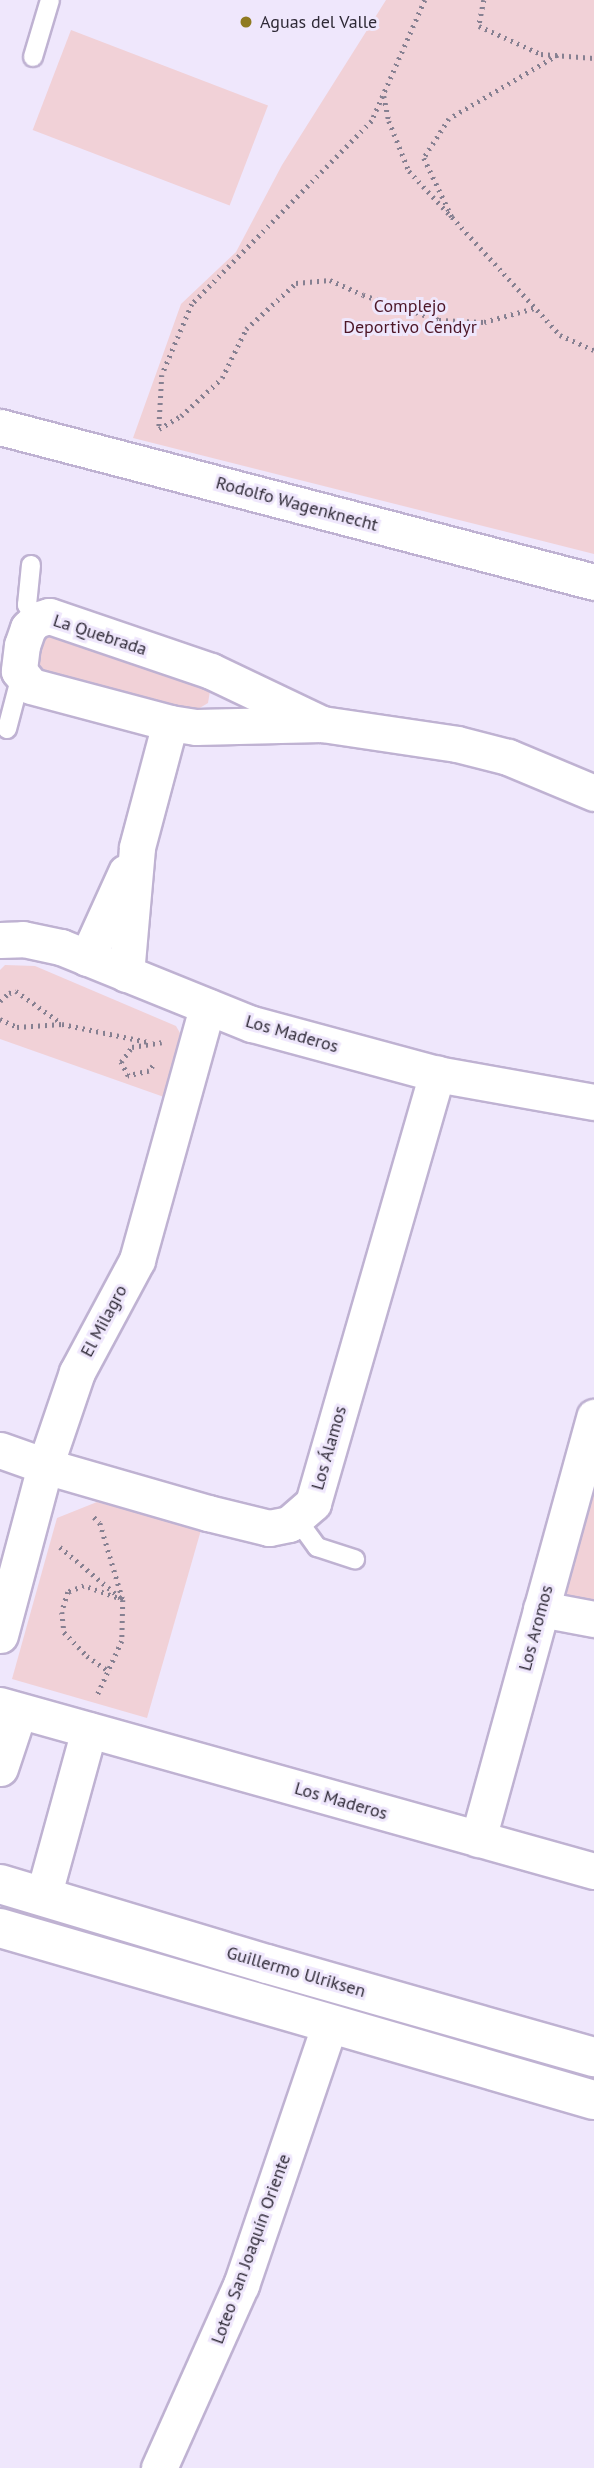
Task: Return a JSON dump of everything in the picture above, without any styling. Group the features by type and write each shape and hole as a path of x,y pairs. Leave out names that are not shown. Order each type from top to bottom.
{"main road":[{"name":"Guillermo Ulriksen","path":"0,1884 594,2057"},
{"path":"0,1928 594,2100"}],"street":[{"name":"Rodolfo Wagenknecht","path":"0,427 594,582"},
{"name":"La Quebrada","path":"322,724 211,671 49,616 36,620 28,628 22,645 19,671 24,680 46,690 183,725 322,724 470,747 508,757 594,793"},
{"path":"87,958 138,847 183,725 216,702 211,671"},
{"path":"126,974 138,847"},
{"name":"Los Maderos","path":"0,940 36,942 87,958 252,1024 437,1074 594,1102"},
{"name":"El Milagro","path":"0,1635 45,1466 77,1371 137,1260 207,1007"},
{"name":"Los Álamos","path":"296,1518 313,1503 437,1074"},
{"name":"Los Aromos","path":"478,1839 594,1417"},
{"path":"0,1450 45,1466 270,1528 289,1524 296,1518"},
{"path":"541,1609 594,1619"},
{"name":"Los Maderos","path":"0,1768 10,1708 594,1871"},
{"path":"43,1897 78,1727"},
{"name":"Loteo San Joaquín Oriente","path":"159,2468 241,2285 330,2024"}],"lane":[{"path":"33,57 50,0"},
{"path":"31,565 27,605 36,620"},
{"path":"7,729 18,687 24,680"},
{"path":"296,1518 317,1547 355,1559"}],"path":[{"path":"425,0 372,121 191,304 162,375 159,429 181,415 222,378 246,329 296,283 330,281 439,320 484,322 536,308"},
{"path":"484,0 479,26 541,54 594,58"},
{"path":"452,217 424,158 449,119 558,55"},
{"path":"383,95 389,121 409,171 559,335 594,350"},
{"path":"0,1001 16,991 62,1024"},
{"path":"0,1019 17,1027 62,1024 153,1043"},
{"path":"156,1060 149,1071 128,1076 121,1062 132,1047 169,1040 162,1050"},
{"path":"78,1727 102,1692 122,1642 123,1600 100,1523 91,1514"},
{"path":"30,1521 123,1600"},
{"path":"110,1672 87,1656 64,1632 62,1612 68,1592 83,1586 123,1600"}],"green space":[{"name":"Complejo Deportivo Cendyr","path":"386,0 594,0 594,554 133,438 181,304 236,252 282,165"},
{"path":"71,30 268,106 230,206 33,130"},
{"path":"64,626 212,679 208,703 188,715 51,680 32,664 37,637"},
{"path":"5,965 35,966 176,1026 180,1033 164,1097 0,1039 0,970"},
{"path":"594,1458 594,1602 556,1594"},
{"path":"97,1502 201,1530 147,1718 12,1679 57,1518"}],"place":[{"name":"Aguas del Valle","path":"246,22"}]}
